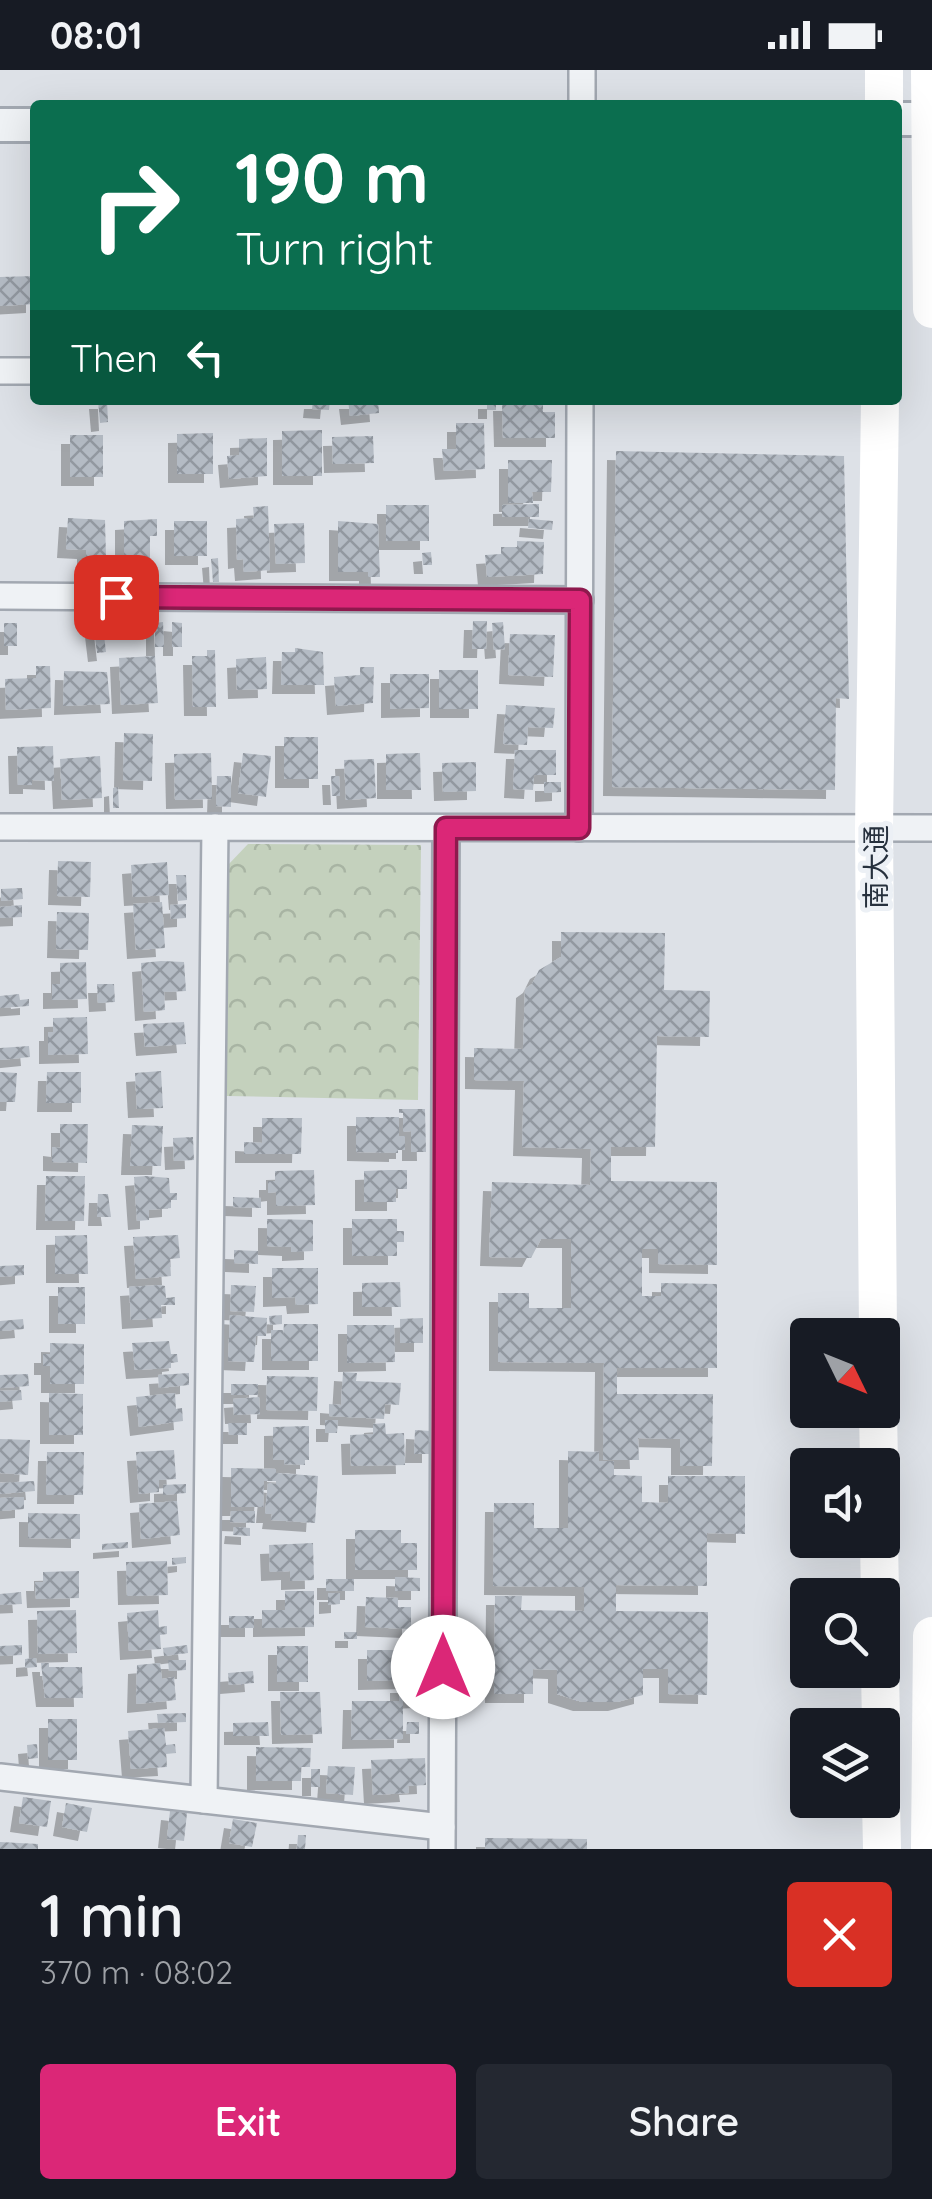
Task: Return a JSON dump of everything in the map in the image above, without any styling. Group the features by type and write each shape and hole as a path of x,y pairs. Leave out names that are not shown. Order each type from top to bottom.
{"main road":[{"path":"884,70 884,100"},
{"path":"930,70 920,119 932,310"},
{"name":"南大通","path":"878,1318 874,829 880,405"},
{"path":"930,1849 932,1636"},
{"path":"881,1818 882,1849"}],"street":[{"path":"582,70 582,100"},
{"path":"0,125 30,124"},
{"path":"0,371 30,371"},
{"path":"579,828 580,405"},
{"path":"0,596 580,600"},
{"path":"0,827 932,828"},
{"path":"204,1800 215,827"},
{"path":"0,1778 204,1800 442,1838 446,828"}],"green space":[{"path":"248,844 421,845 418,1100 227,1096 227,866"}],"building":[{"path":"30,276 30,304 0,306 0,277"},
{"path":"98,405 107,405 108,422 100,423"},
{"path":"312,405 330,405 329,410 312,409"},
{"path":"349,405 378,405 379,413 350,416"},
{"path":"502,405 543,405 543,412 555,412 555,438 503,438"},
{"path":"456,423 484,423 485,469 444,471 442,449 456,449"},
{"path":"322,430 322,476 282,476 282,431"},
{"path":"213,433 213,474 177,474 177,434"},
{"path":"70,435 103,435 103,477 70,477"},
{"path":"373,436 374,463 333,464 332,437"},
{"path":"267,438 267,476 229,479 227,456 239,455 239,439"},
{"path":"616,451 844,456 849,699 836,698 835,790 612,787"},
{"path":"508,460 552,460 551,492 532,492 533,503 508,503"},
{"path":"539,504 539,517 502,517 502,505"},
{"path":"386,505 429,505 429,541 386,541"},
{"path":"268,506 270,570 244,572 243,559 237,560 236,519 254,518 253,507"},
{"path":"68,518 105,520 106,557 86,557 86,550 66,549"},
{"path":"157,519 157,536 150,536 150,558 124,558 124,521"},
{"path":"529,519 553,521 552,530 528,528"},
{"path":"174,521 207,521 207,556 174,556"},
{"path":"338,521 378,524 380,577 368,577 368,572 338,572"},
{"path":"304,523 305,563 276,564 274,524"},
{"path":"517,541 544,542 543,574 487,577 485,555 501,554 501,547 517,547"},
{"path":"431,552 432,565 423,565 422,553"},
{"path":"218,558 219,582 213,582 211,559"},
{"path":"473,621 487,621 486,649 472,649"},
{"path":"163,622 164,647 155,647 155,623"},
{"path":"172,622 182,623 182,647 172,647"},
{"path":"503,622 505,649 494,650 492,623"},
{"path":"4,623 17,623 17,646 4,646"},
{"path":"103,627 106,652 97,653 94,628"},
{"path":"510,634 555,635 553,677 508,675"},
{"path":"295,648 323,652 324,685 281,685 282,652 295,652"},
{"path":"207,650 215,650 216,707 193,707 192,656 207,656"},
{"path":"155,656 158,703 121,705 119,658"},
{"path":"266,657 267,689 237,690 236,659"},
{"path":"36,666 50,666 51,708 6,710 5,679 36,678"},
{"path":"360,667 374,667 373,703 336,706 334,677 360,675"},
{"path":"439,670 478,670 478,709 439,709"},
{"path":"64,671 107,672 110,704 63,706"},
{"path":"390,674 429,674 429,708 390,709"},
{"path":"506,705 555,708 553,728 528,727 527,745 503,744"},
{"path":"124,733 153,734 152,781 123,780"},
{"path":"284,737 318,737 318,779 284,779"},
{"path":"53,746 54,781 32,780 32,785 18,785 17,747"},
{"path":"515,750 556,750 556,775 534,775 533,790 513,789"},
{"path":"211,753 212,799 175,800 174,754"},
{"path":"243,753 271,756 266,797 238,793"},
{"path":"420,753 421,790 386,790 386,754"},
{"path":"100,756 102,798 62,800 60,759"},
{"path":"374,759 376,798 346,800 344,760"},
{"path":"476,762 476,791 443,792 442,763"},
{"path":"217,776 231,776 231,807 216,806"},
{"path":"331,776 339,776 340,796 332,796"},
{"path":"544,782 561,782 561,792 544,793"},
{"path":"118,787 119,808 113,808 113,788"},
{"path":"58,861 91,862 90,897 57,896"},
{"path":"167,862 169,895 133,897 131,865"},
{"path":"176,875 186,875 187,900 178,901"},
{"path":"22,888 23,899 1,901 1,889"},
{"path":"162,902 165,948 136,950 133,904"},
{"path":"186,904 186,918 171,919 170,905"},
{"path":"22,905 22,917 0,918 0,907"},
{"path":"57,912 89,913 88,950 56,949"},
{"path":"561,932 665,933 664,990 710,991 709,1037 657,1036 655,1147 611,1147 611,1181 717,1182 717,1265 658,1264 658,1249 642,1249 642,1296 661,1296 661,1283 717,1284 717,1368 617,1368 617,1394 713,1394 712,1466 680,1466 680,1439 638,1438 639,1460 603,1460 604,1363 498,1362 498,1293 529,1293 529,1308 571,1308 571,1239 541,1239 531,1258 489,1257 492,1182 590,1185 591,1149 522,1147 524,1081 474,1080 474,1048 523,1049 525,989 539,970 561,957"},
{"path":"86,962 87,999 52,1000 52,984 60,984 60,963"},
{"path":"184,962 186,991 164,992 165,1010 144,1012 141,963"},
{"path":"97,984 114,984 115,1002 98,1003"},
{"path":"19,994 20,1000 29,999 29,1006 0,1008 0,996"},
{"path":"87,1017 88,1054 48,1055 48,1032 53,1032 53,1018"},
{"path":"184,1022 186,1044 145,1047 143,1024"},
{"path":"29,1046 30,1057 0,1060 0,1048"},
{"path":"161,1071 163,1108 137,1109 135,1073"},
{"path":"0,1072 17,1073 15,1102 0,1102"},
{"path":"47,1072 81,1072 81,1103 46,1103"},
{"path":"399,1109 425,1109 426,1152 411,1152 411,1131 403,1132 403,1113"},
{"path":"356,1117 399,1117 399,1136 405,1136 405,1150 356,1152"},
{"path":"262,1118 302,1118 301,1154 244,1154 244,1142 262,1143"},
{"path":"60,1124 88,1124 87,1163 52,1162 52,1147 60,1148"},
{"path":"132,1125 163,1126 161,1166 130,1166"},
{"path":"193,1137 194,1160 174,1161 173,1138"},
{"path":"314,1170 315,1205 276,1206 276,1192 268,1193 268,1181 275,1181 275,1171"},
{"path":"407,1170 407,1189 396,1189 396,1202 364,1202 364,1171"},
{"path":"46,1176 85,1176 84,1221 45,1221"},
{"path":"134,1177 169,1178 170,1193 177,1193 177,1200 171,1200 171,1208 149,1210 149,1220 137,1221"},
{"path":"98,1194 108,1194 111,1217 97,1217"},
{"path":"233,1197 261,1198 261,1208 233,1207"},
{"path":"267,1219 313,1220 313,1251 291,1252 291,1247 267,1246"},
{"path":"352,1219 397,1219 397,1231 404,1231 404,1242 397,1242 397,1256 352,1256"},
{"path":"87,1235 88,1274 55,1274 55,1236"},
{"path":"178,1235 180,1258 170,1259 171,1276 136,1279 133,1237"},
{"path":"234,1250 258,1251 258,1264 234,1263"},
{"path":"24,1265 24,1275 0,1277 0,1266"},
{"path":"272,1268 318,1268 318,1304 296,1305 295,1297 272,1298"},
{"path":"400,1282 401,1307 362,1307 362,1283"},
{"path":"231,1285 256,1286 254,1312 230,1311"},
{"path":"165,1286 166,1298 175,1297 175,1305 161,1305 162,1318 131,1320 129,1287"},
{"path":"58,1287 85,1287 85,1324 58,1324"},
{"path":"230,1315 267,1318 266,1336 256,1336 254,1362 228,1361"},
{"path":"282,1315 282,1324 270,1325 269,1316"},
{"path":"423,1318 423,1343 400,1343 400,1319"},
{"path":"23,1319 24,1329 0,1331 0,1321"},
{"path":"284,1324 318,1324 318,1361 271,1361 271,1330 283,1330 283,1335"},
{"path":"347,1325 394,1325 395,1362 347,1363"},
{"path":"169,1341 171,1354 177,1354 178,1362 171,1363 171,1368 135,1370 132,1343"},
{"path":"50,1343 84,1344 84,1384 50,1384 50,1366 43,1366 43,1354 50,1354"},
{"path":"343,1372 357,1373 356,1381 401,1383 399,1405 385,1404 384,1419 329,1416 329,1404 341,1405"},
{"path":"189,1373 189,1385 159,1388 158,1375"},
{"path":"28,1374 29,1386 0,1388 0,1375"},
{"path":"267,1376 318,1377 317,1411 266,1410"},
{"path":"231,1384 258,1384 258,1395 231,1395"},
{"path":"21,1390 22,1400 0,1402 0,1391"},
{"path":"49,1393 83,1394 83,1435 49,1435"},
{"path":"175,1393 176,1409 182,1408 183,1421 139,1427 136,1397"},
{"path":"259,1397 260,1414 234,1415 233,1399"},
{"path":"325,1420 338,1420 337,1433 325,1433"},
{"path":"228,1423 247,1423 247,1435 229,1435"},
{"path":"385,1423 386,1434 404,1433 405,1465 351,1466 350,1435 373,1434 373,1424"},
{"path":"309,1426 309,1460 305,1460 305,1465 273,1460 273,1427"},
{"path":"415,1430 431,1431 431,1454 414,1454"},
{"path":"0,1439 30,1440 28,1475 0,1473"},
{"path":"174,1450 176,1479 159,1480 159,1492 139,1494 136,1452"},
{"path":"568,1451 599,1452 599,1461 614,1461 614,1475 642,1476 642,1502 668,1503 668,1476 745,1476 745,1534 707,1533 707,1586 616,1585 616,1611 708,1612 707,1695 668,1694 668,1669 643,1669 643,1695 617,1702 582,1702 557,1694 557,1670 533,1669 533,1694 494,1694 495,1596 522,1596 521,1610 584,1611 584,1587 493,1586 494,1503 534,1503 534,1528 568,1528"},
{"path":"47,1452 84,1452 83,1495 46,1495"},
{"path":"231,1468 276,1469 276,1473 318,1476 315,1523 271,1520 272,1514 265,1514 268,1483 276,1481 264,1481 263,1507 231,1507"},
{"path":"34,1481 35,1491 0,1494 0,1483"},
{"path":"186,1484 186,1493 163,1495 163,1485"},
{"path":"24,1497 24,1509 0,1511 0,1498"},
{"path":"177,1501 180,1535 141,1539 139,1504"},
{"path":"231,1511 255,1511 255,1523 230,1522"},
{"path":"28,1513 80,1514 80,1539 28,1538"},
{"path":"234,1527 250,1528 250,1536 233,1535"},
{"path":"355,1530 401,1530 401,1543 417,1543 417,1570 355,1570"},
{"path":"128,1542 128,1548 102,1550 102,1544"},
{"path":"313,1543 314,1580 290,1581 290,1571 270,1572 269,1545"},
{"path":"186,1557 186,1563 172,1565 172,1558"},
{"path":"167,1561 168,1595 127,1596 126,1562"},
{"path":"79,1571 79,1598 36,1599 35,1582 43,1582 43,1572"},
{"path":"395,1577 420,1578 420,1591 395,1591"},
{"path":"326,1579 354,1579 354,1591 326,1591"},
{"path":"285,1591 314,1591 314,1627 262,1628 262,1610 285,1610"},
{"path":"21,1592 22,1604 0,1605 0,1594"},
{"path":"328,1593 340,1593 340,1604 328,1605"},
{"path":"366,1597 398,1598 398,1607 411,1607 411,1629 365,1627"},
{"path":"76,1610 77,1653 38,1654 37,1611"},
{"path":"158,1610 159,1627 167,1626 167,1634 160,1635 161,1649 129,1651 127,1613"},
{"path":"229,1616 254,1616 254,1628 229,1628"},
{"path":"344,1632 357,1632 357,1639 344,1639"},
{"path":"22,1645 22,1655 0,1656 0,1646"},
{"path":"187,1645 188,1653 164,1656 163,1648"},
{"path":"277,1646 308,1646 308,1682 277,1682"},
{"path":"367,1650 413,1650 413,1680 367,1681"},
{"path":"36,1658 37,1667 25,1668 25,1659"},
{"path":"168,1660 186,1660 186,1670 169,1671"},
{"path":"41,1663 49,1663 49,1667 82,1667 83,1698 45,1698"},
{"path":"160,1663 162,1679 174,1677 176,1700 136,1704 137,1665"},
{"path":"253,1671 254,1683 229,1685 228,1673"},
{"path":"399,1684 424,1684 423,1699 403,1700 403,1739 351,1740 352,1701 399,1701"},
{"path":"280,1692 320,1692 322,1734 281,1735"},
{"path":"186,1713 186,1722 158,1723 157,1714"},
{"path":"48,1719 77,1719 77,1760 48,1760"},
{"path":"268,1722 269,1736 233,1736 233,1723"},
{"path":"407,1722 419,1722 419,1734 406,1734"},
{"path":"164,1728 166,1745 175,1744 176,1753 166,1754 167,1767 131,1769 128,1731"},
{"path":"37,1744 38,1758 28,1759 27,1745"},
{"path":"256,1747 311,1748 310,1767 301,1767 301,1781 256,1781"},
{"path":"425,1758 426,1785 408,1786 409,1793 373,1795 371,1760"},
{"path":"328,1766 355,1767 353,1795 326,1793"},
{"path":"311,1769 320,1769 320,1787 311,1787"},
{"path":"23,1797 51,1801 47,1827 19,1823"},
{"path":"66,1803 92,1808 87,1832 62,1827"},
{"path":"170,1811 187,1813 184,1841 167,1839"},
{"path":"233,1819 257,1823 252,1847 229,1843"},
{"path":"298,1835 306,1835 305,1849 297,1849"},
{"path":"485,1838 587,1839 587,1849 485,1849"},
{"path":"0,1842 38,1844 38,1849 0,1849"}],"route":[{"path":"116,597 580,600 579,828 446,828 443,1667"}]}
